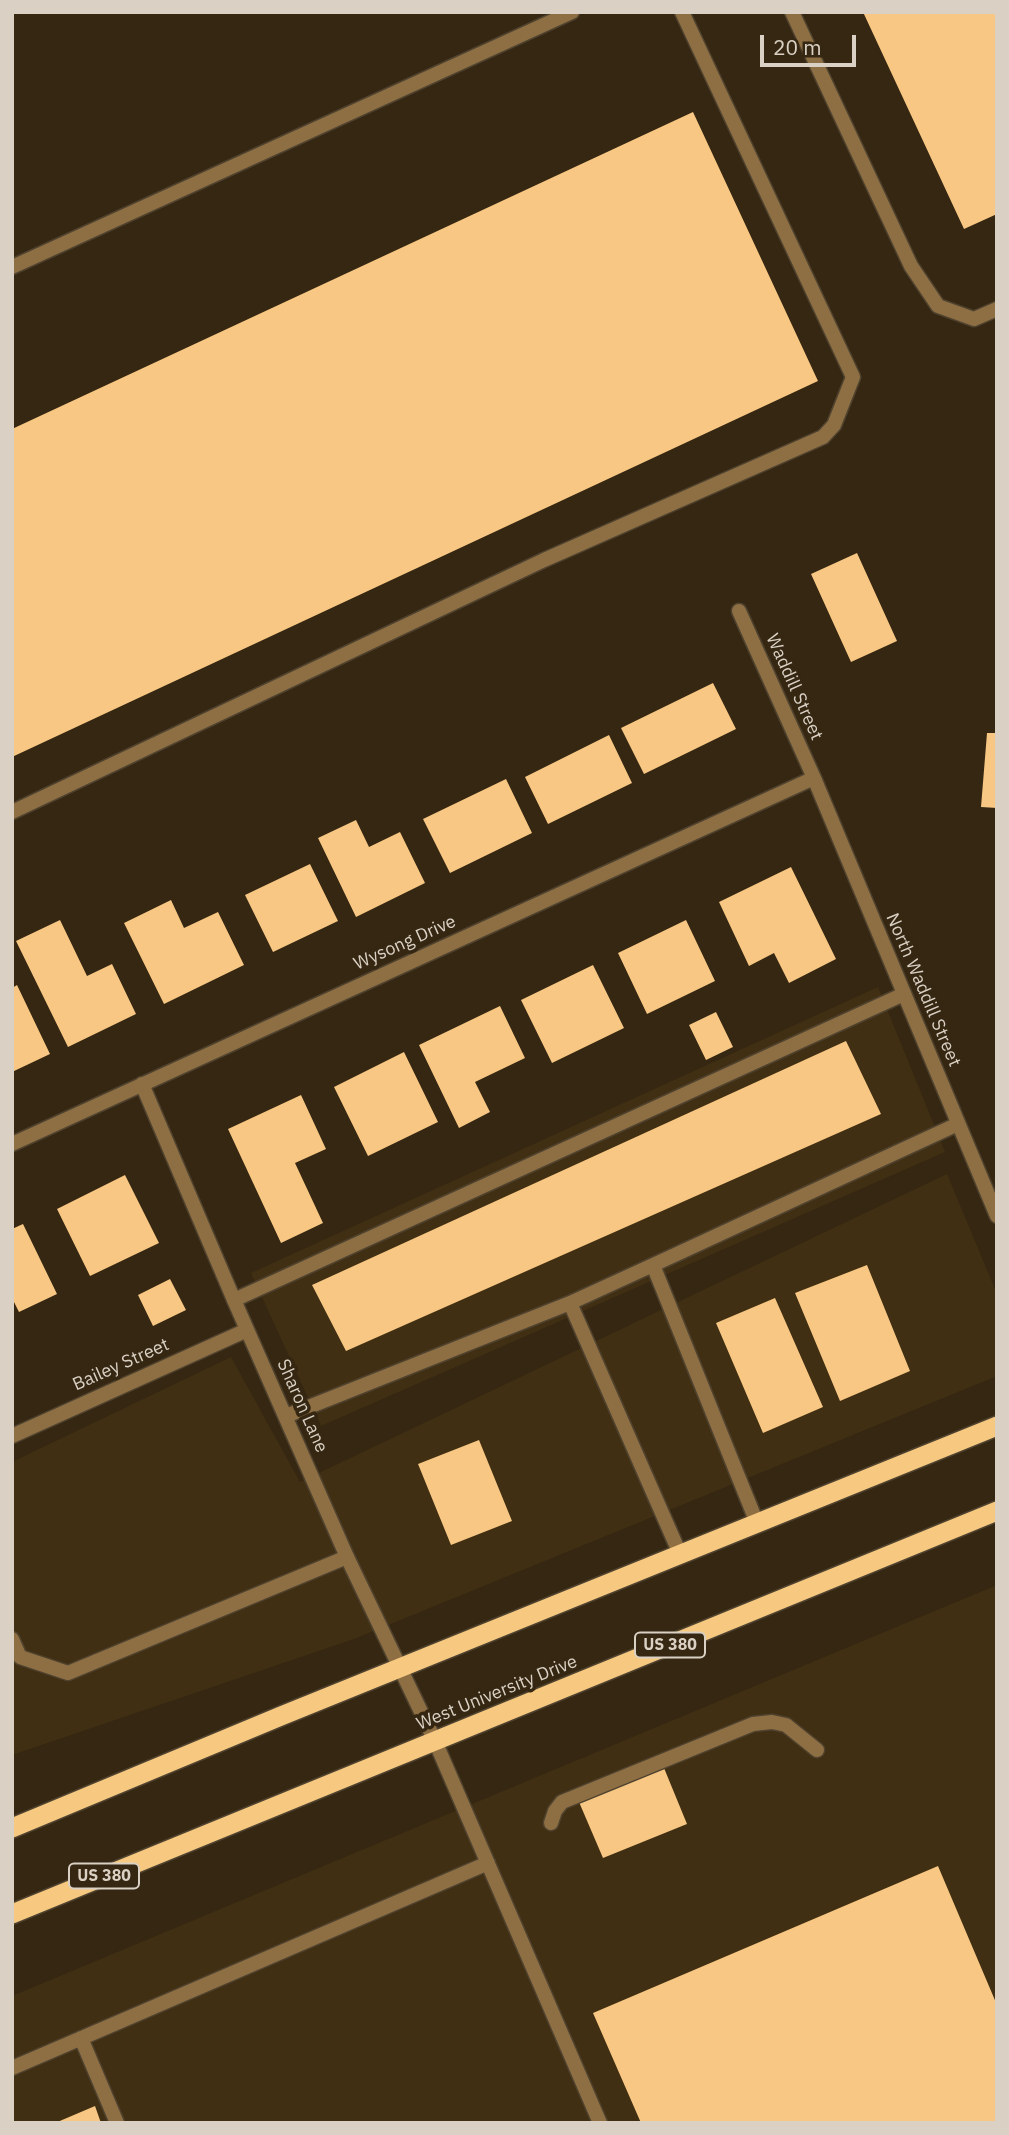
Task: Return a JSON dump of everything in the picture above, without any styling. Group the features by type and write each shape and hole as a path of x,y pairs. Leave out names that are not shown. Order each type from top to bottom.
{"highway":[{"path":"12,1828 997,1426"},
{"name":"West University Drive","path":"12,1914 997,1511"}],"street":[{"path":"12,267 572,12"},
{"path":"12,812 544,560 823,438 834,425 853,377 682,12"},
{"path":"792,12 911,266 938,306 974,318 997,309"},
{"name":"Waddill Street","path":"739,611 814,778"},
{"name":"North Waddill Street","path":"814,778 997,1216"},
{"name":"Wysong Drive","path":"12,1144 814,778"},
{"path":"234,1300 904,994"},
{"name":"Sharon Lane","path":"142,1084 247,1330 347,1556 435,1741 600,2123"},
{"path":"286,1416 570,1303 958,1124"},
{"path":"653,1265 757,1523"},
{"path":"570,1303 680,1554"},
{"name":"Bailey Street","path":"12,1436 247,1330"},
{"path":"12,1639 20,1657 68,1672 347,1556"},
{"path":"551,1823 562,1802 753,1724 772,1721 786,1725 817,1750"},
{"path":"12,2068 488,1863"},
{"path":"81,2038 117,2123"}],"shaded area":[{"path":"878,987 945,1152 321,1426 251,1273"},
{"path":"947,1174 997,1294 997,1376 354,1639 12,1755 12,1462 231,1357 300,1482"},
{"path":"997,1585 997,2123 12,2123 12,1996"}],"building":[{"path":"863,12 997,12 997,214 964,229"},
{"path":"693,112 818,381 12,757 12,429"},
{"path":"857,553 897,641 851,662 811,574"},
{"path":"713,683 736,729 644,774 621,728"},
{"path":"987,733 997,733 997,808 981,807"},
{"path":"609,735 632,783 548,824 525,777"},
{"path":"506,779 532,833 450,873 423,819"},
{"path":"356,820 369,847 400,832 425,883 356,917 318,838"},
{"path":"310,864 338,921 273,952 245,895"},
{"path":"791,867 836,959 789,983 774,953 749,966 719,902"},
{"path":"171,900 184,928 218,912 244,965 164,1004 124,923"},
{"path":"60,920 87,976 112,964 136,1014 68,1047 16,941"},
{"path":"686,920 715,981 647,1014 618,953"},
{"path":"593,965 624,1028 552,1063 521,1000"},
{"path":"17,985 50,1054 12,1072 12,988"},
{"path":"500,1006 525,1058 475,1082 490,1112 459,1128 419,1045"},
{"path":"716,1012 733,1047 706,1060 689,1025"},
{"path":"846,1041 881,1114 346,1351 312,1285"},
{"path":"404,1052 438,1122 368,1156 334,1087"},
{"path":"301,1095 326,1149 295,1163 323,1223 281,1243 228,1129"},
{"path":"125,1175 159,1243 90,1276 57,1209"},
{"path":"23,1224 57,1294 19,1312 12,1298 12,1229"},
{"path":"867,1265 910,1371 840,1401 795,1293"},
{"path":"170,1279 186,1310 153,1326 138,1295"},
{"path":"775,1298 823,1407 763,1433 716,1323"},
{"path":"479,1440 512,1521 451,1545 418,1464"},
{"path":"664,1768 687,1824 603,1858 579,1802"},
{"path":"938,1866 997,2005 997,2123 641,2123 593,2013"},
{"path":"95,2106 101,2123 55,2123"}]}
